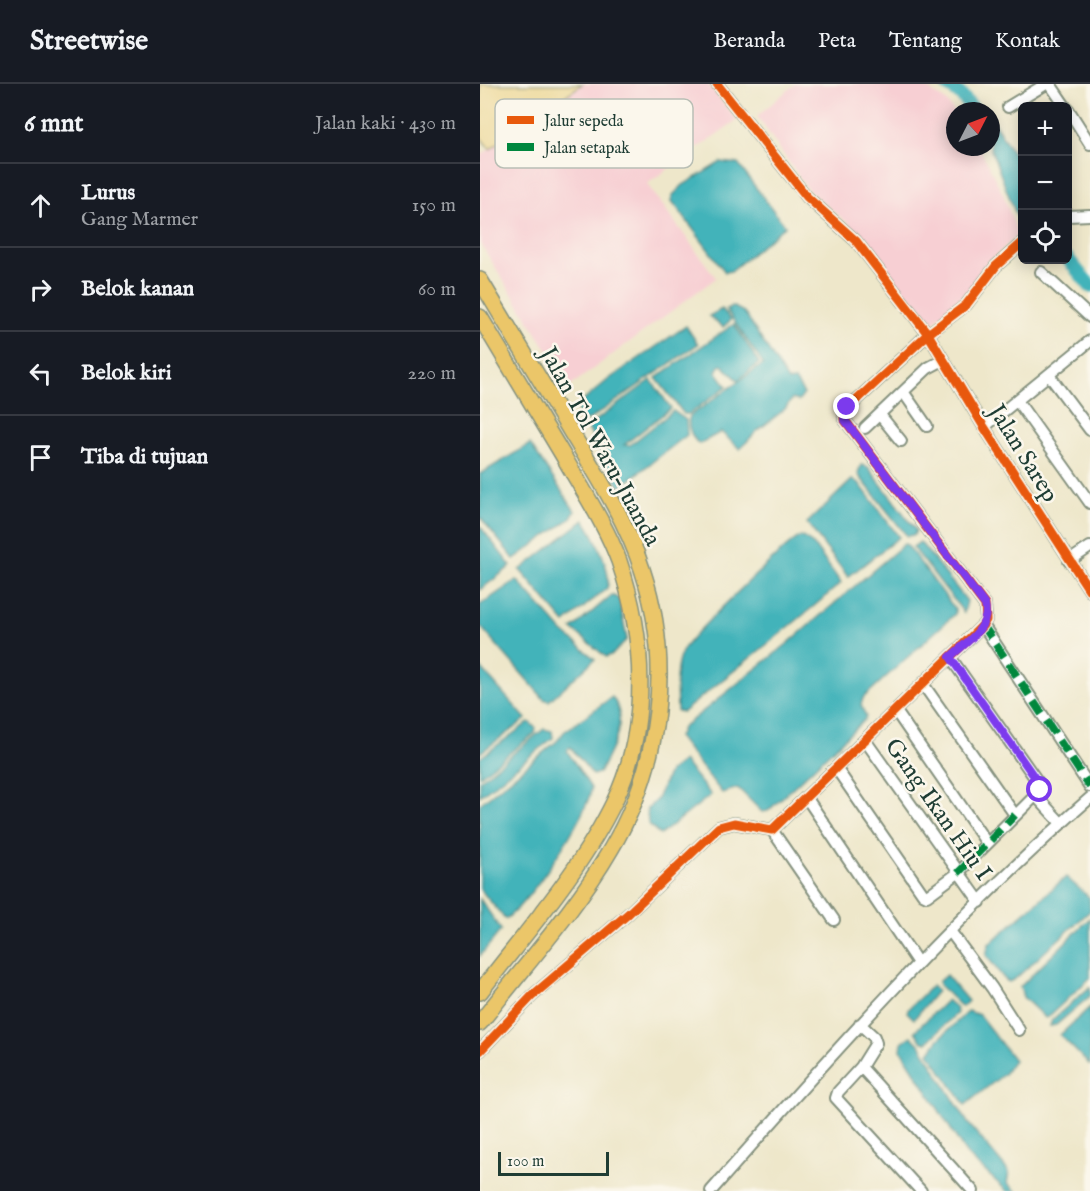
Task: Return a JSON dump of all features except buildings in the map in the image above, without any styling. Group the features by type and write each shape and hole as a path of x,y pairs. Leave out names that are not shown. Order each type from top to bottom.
{"highway":[{"name":"Jalan Tol Waru–Juanda","path":"480,280 593,469 622,522 641,566 649,592 655,631 659,705 652,751 635,800 612,848 583,891 480,1023"},
{"name":"Jalan Tol Waru–Juanda","path":"480,318 594,508 618,560 631,600 640,660 640,699 635,747 616,799 586,851 480,992"}],"street":[{"name":"Jalan Sarep","path":"717,84 807,197 856,242 928,334 935,359 984,427 1090,591"},
{"path":"1008,107 1048,84 1062,102"},
{"path":"1072,126 1090,144"},
{"path":"1072,216 1090,215"},
{"path":"772,830 983,625 987,613 985,605 844,419 847,407 928,334 974,298 996,266 1018,246"},
{"path":"1041,272 1090,317"},
{"path":"984,427 1018,402 1048,375 1088,347"},
{"path":"866,428 904,393 935,359"},
{"path":"1048,375 1090,430"},
{"path":"904,393 927,426"},
{"path":"1018,402 1090,503"},
{"path":"880,415 901,441"},
{"path":"1069,561 1090,547"},
{"path":"983,625 1090,787"},
{"path":"836,768 923,894 927,896 958,873 1015,815 1038,797 1040,785 950,657"},
{"path":"923,684 1015,815"},
{"path":"895,710 987,842"},
{"name":"Gang Ikan Hiu I","path":"865,740 980,902"},
{"path":"806,797 918,963"},
{"path":"1038,797 1061,823"},
{"path":"711,1191 868,1031 887,996 918,963 956,938 962,920 1061,823 1090,798"},
{"path":"480,1051 532,996 636,908 719,827 735,823 772,830 834,920"},
{"path":"956,938 1019,1030"},
{"path":"868,1031 876,1042 861,1067 838,1092 838,1101 921,1191"},
{"path":"861,1067 973,1191"}],"shaded area":[{"path":"582,84 708,84 737,120 693,151 693,99 561,99"},
{"path":"795,84 921,84 947,102 946,156 984,156 1004,196 1018,235 989,262 971,288 933,323 927,322 915,310 849,224 809,191 757,116"},
{"path":"495,145 495,168 670,168 647,184 716,278 570,386 480,243 480,156"}],"sand":[{"path":"480,84 582,84 561,99 495,99 495,145 490,149 480,137"}],"water":[{"path":"1000,132 1018,161 1018,220 993,156 1000,156"},
{"path":"721,162 738,164 785,226 731,271 725,272 672,201 672,196 683,185"},
{"path":"732,306 744,312 788,381 795,380 804,394 799,401 792,399 785,409 756,432 740,449 721,432 699,444 689,427 690,416 763,364 726,309"},
{"path":"722,309 731,320 723,327 709,316"},
{"path":"734,324 759,363 738,380 722,365 719,366 716,371 727,386 689,414 684,414 656,378"},
{"path":"686,326 698,344 584,421 576,407 609,379"},
{"path":"651,380 671,408 624,445 630,445 673,411 686,420 687,435 620,487 587,427"},
{"path":"530,444 575,511 570,519 514,559 480,517 480,474"},
{"path":"861,465 868,467 916,530 914,535 907,536 860,477 858,473"},
{"path":"852,480 859,483 899,537 848,577 807,523"},
{"path":"584,520 593,534 605,563 607,588 565,623 520,570"},
{"path":"480,526 511,566 480,590"},
{"path":"801,536 813,544 841,583 683,712 677,711 676,674 679,659 688,643 738,591"},
{"path":"920,542 967,601 964,613 913,547"},
{"path":"904,544 955,609 955,614 863,698 861,705 866,717 864,720 768,811 762,812 738,788 722,793 678,737 682,728 787,644"},
{"path":"517,580 563,632 595,659 549,701 544,699 480,626 480,605"},
{"path":"612,595 619,599 627,639 613,654 606,657 572,629"},
{"path":"480,667 526,719 480,753"},
{"path":"612,697 617,706 619,725 613,745 599,773 593,775 570,747 567,751 591,788 580,817 541,879 527,898 505,919 480,889 480,804 557,741 564,732"},
{"path":"529,722 536,728 535,733 480,776 480,758"},
{"path":"544,729 552,731 553,738 480,796 480,780"},
{"path":"683,761 711,795 660,835 648,823 647,809 657,799 669,772"},
{"path":"1066,877 1089,897 1090,911 1015,979 1009,982 1005,980 986,955 989,944"},
{"path":"480,899 501,930 480,956"},
{"path":"1090,918 1090,978 1047,1018 1044,1017 1023,997 1020,987"},
{"path":"946,975 968,1001 962,1007 939,985 939,981"},
{"path":"932,986 937,991 914,1019 907,1012 909,1008"},
{"path":"1090,987 1090,996 1056,1025 1050,1026 1052,1020"},
{"path":"947,1000 956,1008 957,1013 927,1042 922,1042 915,1031"},
{"path":"1090,1007 1090,1065 1060,1035"},
{"path":"968,1011 979,1015 1014,1060 1004,1074 965,1105 929,1053 938,1040"},
{"path":"911,1036 921,1046 968,1123 1009,1172 1007,1183 1016,1191 1007,1191 967,1155 901,1050 902,1042"}],"waterway":[{"path":"946,84 967,102"},
{"path":"1072,264 1090,286"}],"marked path":[{"path":"983,625 1090,787"},
{"path":"958,873 1015,815"}],"cycle path":[{"path":"717,84 807,197 856,241 928,334 984,427 1090,591"},
{"path":"480,1051 532,996 628,914 719,827 734,823 772,830 983,625 986,620 985,605 844,419 845,411 928,334 966,305 996,266 1018,247"}],"route":[{"path":"847,407 844,419 985,605 987,613 983,625 950,657 1040,785 1040,790"}]}
